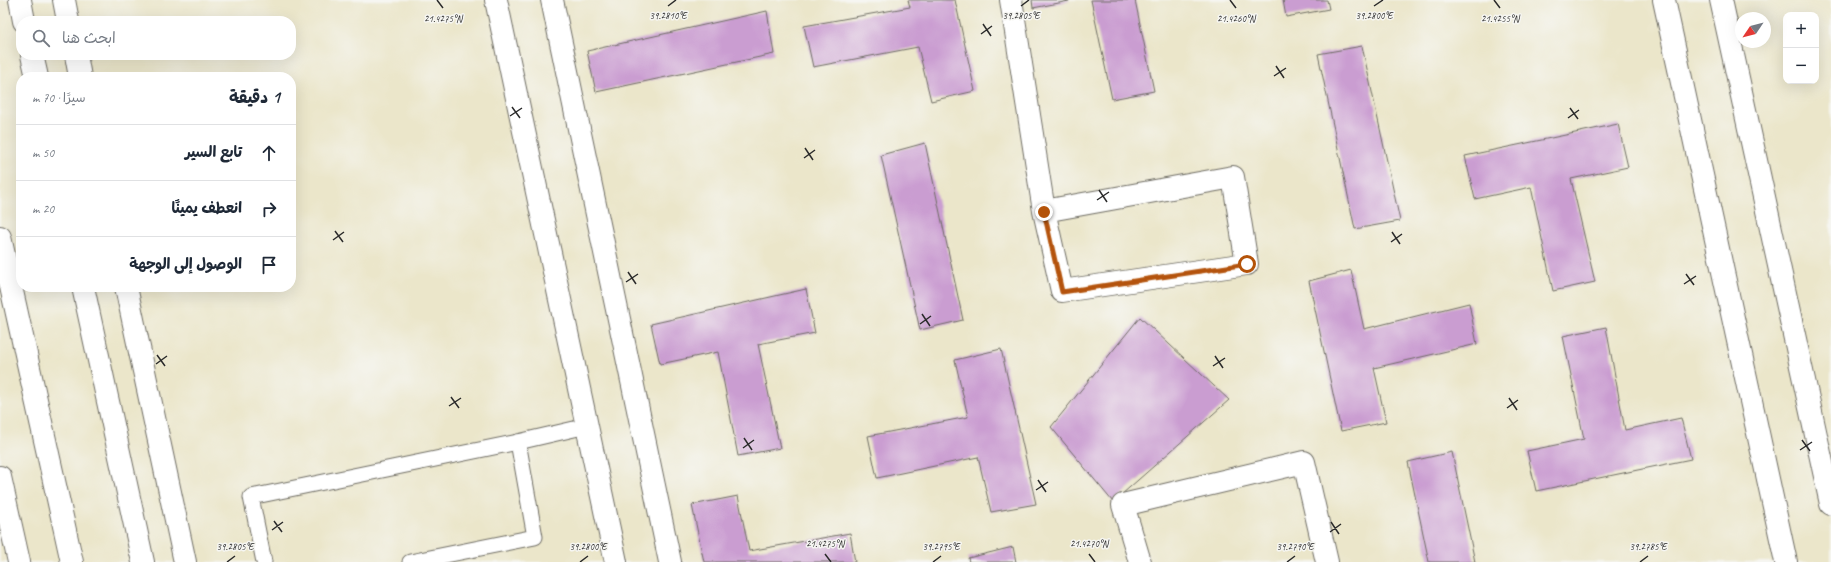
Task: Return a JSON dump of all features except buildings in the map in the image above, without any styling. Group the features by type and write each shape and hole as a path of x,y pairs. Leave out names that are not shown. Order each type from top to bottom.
{"main road":[{"path":"20,0 23,16"},
{"path":"64,0 67,16"},
{"path":"496,0 616,562"},
{"path":"552,0 670,562"},
{"path":"1011,0 1044,212 1062,292 1247,264 1233,178 1044,212"},
{"path":"1664,0 1786,562"},
{"path":"1721,0 1831,504"},
{"path":"33,60 36,72"},
{"path":"77,60 79,72"},
{"path":"0,237 72,562"},
{"path":"84,292 143,562"},
{"path":"127,292 185,562"},
{"path":"1140,562 1123,505 1304,462 1327,562"},
{"path":"0,477 19,562"}],"lane":[{"path":"264,562 251,497 518,442 587,426"},
{"path":"410,562 535,537 518,442"}],"route":[{"path":"1044,212 1062,292 1247,264"}]}
